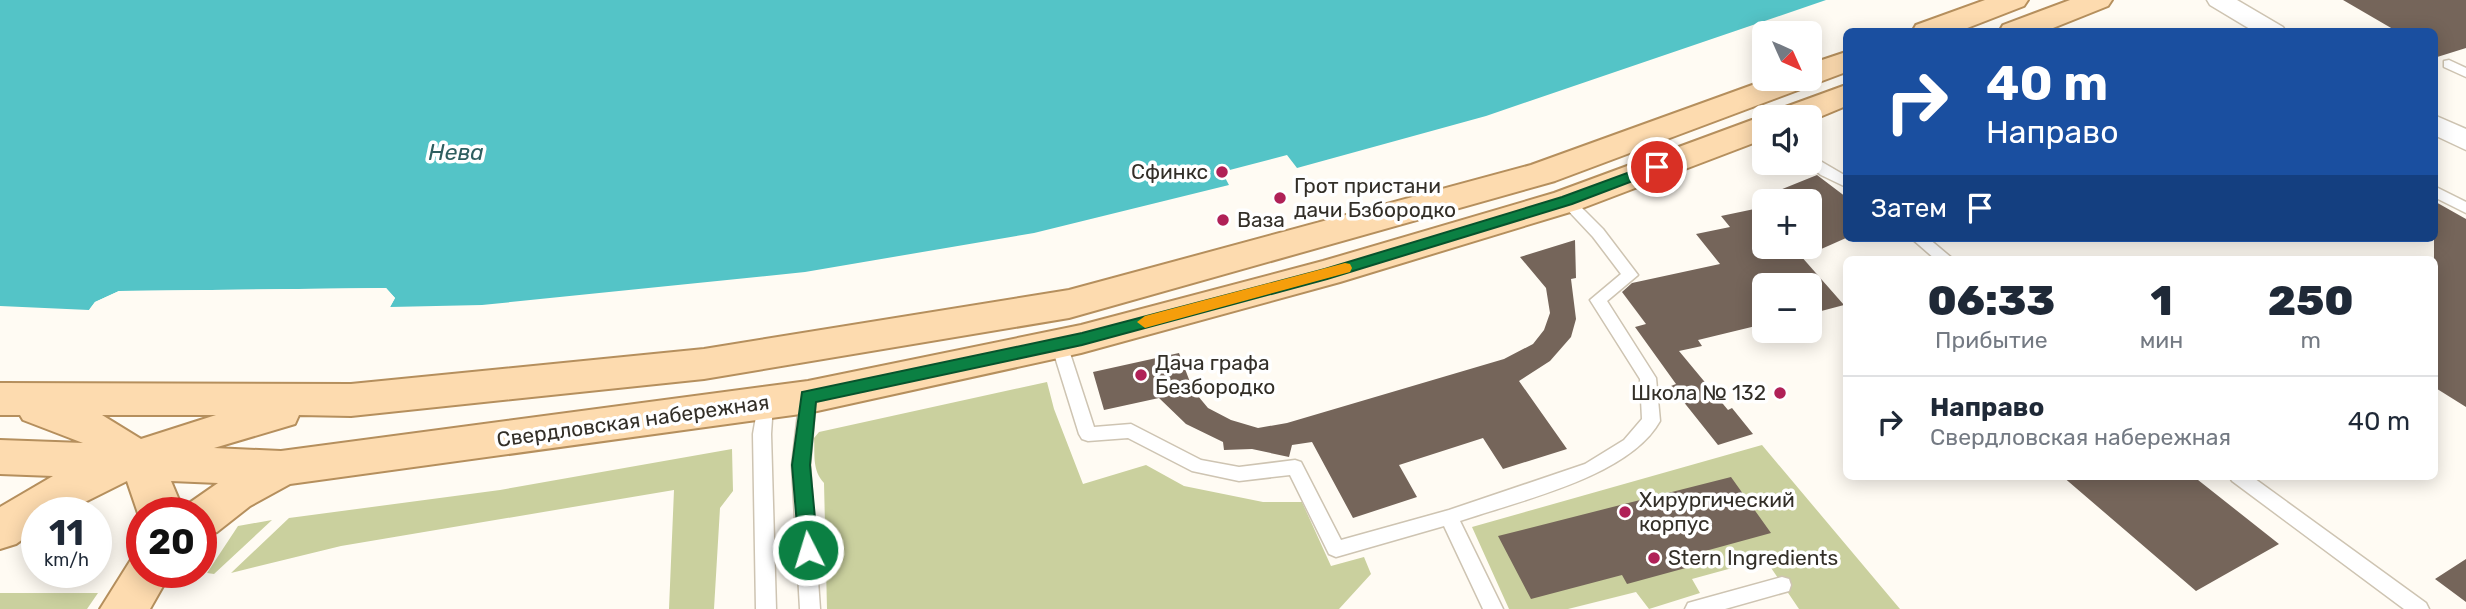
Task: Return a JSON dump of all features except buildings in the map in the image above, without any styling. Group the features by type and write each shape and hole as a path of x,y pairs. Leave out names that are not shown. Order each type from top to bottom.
{"main road":[{"path":"1938,28 2013,0"},
{"path":"2024,28 2097,0"},
{"path":"1822,70 1843,62"},
{"name":"Свердловская набережная","path":"1,399 322,401 704,365 1069,304 1543,173 1765,91"},
{"path":"1820,105 1843,96"},
{"name":"Свердловская набережная","path":"0,457 281,468 808,397 1059,344 1327,273 1567,201 1752,132"},
{"name":"Свердловская набережная","path":"1,399 70,418 107,436 136,461"},
{"name":"Свердловская набережная","path":"136,461 222,429 322,401"},
{"path":"0,531 18,517 78,483 136,461 149,476 156,497"},
{"path":"217,508 281,468"},
{"path":"124,609 138,588"}],"street":[{"path":"2220,0 2267,28"},
{"path":"2438,125 2466,141"}],"lane":[{"path":"2449,64 2466,74"},
{"path":"1822,169 1843,178"},
{"path":"2438,193 2466,208"},
{"path":"1059,344 1088,434 1131,431 1198,466 1240,474 1295,467 1336,549 1449,517 1591,469 1630,446 1651,421 1648,378 1598,300 1630,275 1598,233 1567,201"},
{"path":"1923,242 1941,256"},
{"path":"808,397 801,465 810,609"},
{"path":"765,404 762,434 766,609"},
{"path":"2243,480 2419,609"},
{"path":"1449,517 1493,609"},
{"path":"1695,609 1782,585"}],"green space":[{"path":"1047,382 1054,409 1083,484 1146,465 1184,486 1263,502 1302,502 1331,566 1364,557 1371,574 1339,609 827,609 824,483 816,468 814,456 814,438 819,432"},
{"path":"1762,445 1900,609 1799,609 1765,559 1692,579 1700,593 1649,609 1636,592 1568,609 1509,609 1472,527"},
{"path":"732,449 733,491 720,508 714,609 669,609 674,490 341,546 231,573 289,518 500,490"},
{"path":"272,520 217,571 217,558 238,526"},
{"path":"0,593 98,593 87,609 0,609"}],"water":[{"name":"Нева","path":"0,0 1826,0 1764,21 1752,21 1752,25 1486,116 1297,168 1287,155 1222,172 1229,185 1034,233 805,272 482,305 390,307 395,298 386,288 119,291 95,302 89,310 0,306"}],"pier":[{"path":"386,288 395,298 390,307 387,307 390,298 385,292 120,295 89,310 95,302 119,291"}],"slow traffic":[{"path":"1145,322 1345,268"}],"place":[{"name":"Сфинкс","path":"1222,172"},
{"name":"Грот пристани дачи Бзбородко","path":"1280,198"},
{"name":"Ваза","path":"1223,220"},
{"name":"Дача графа Безбородко","path":"1141,375"},
{"name":"Школа № 132","path":"1780,393"},
{"name":"Хирургический корпус","path":"1625,512"},
{"name":"Stern Ingredients","path":"1654,558"}],"route":[{"path":"808,550 801,465 808,397 1082,339 1327,273 1567,201 1657,167"}]}
